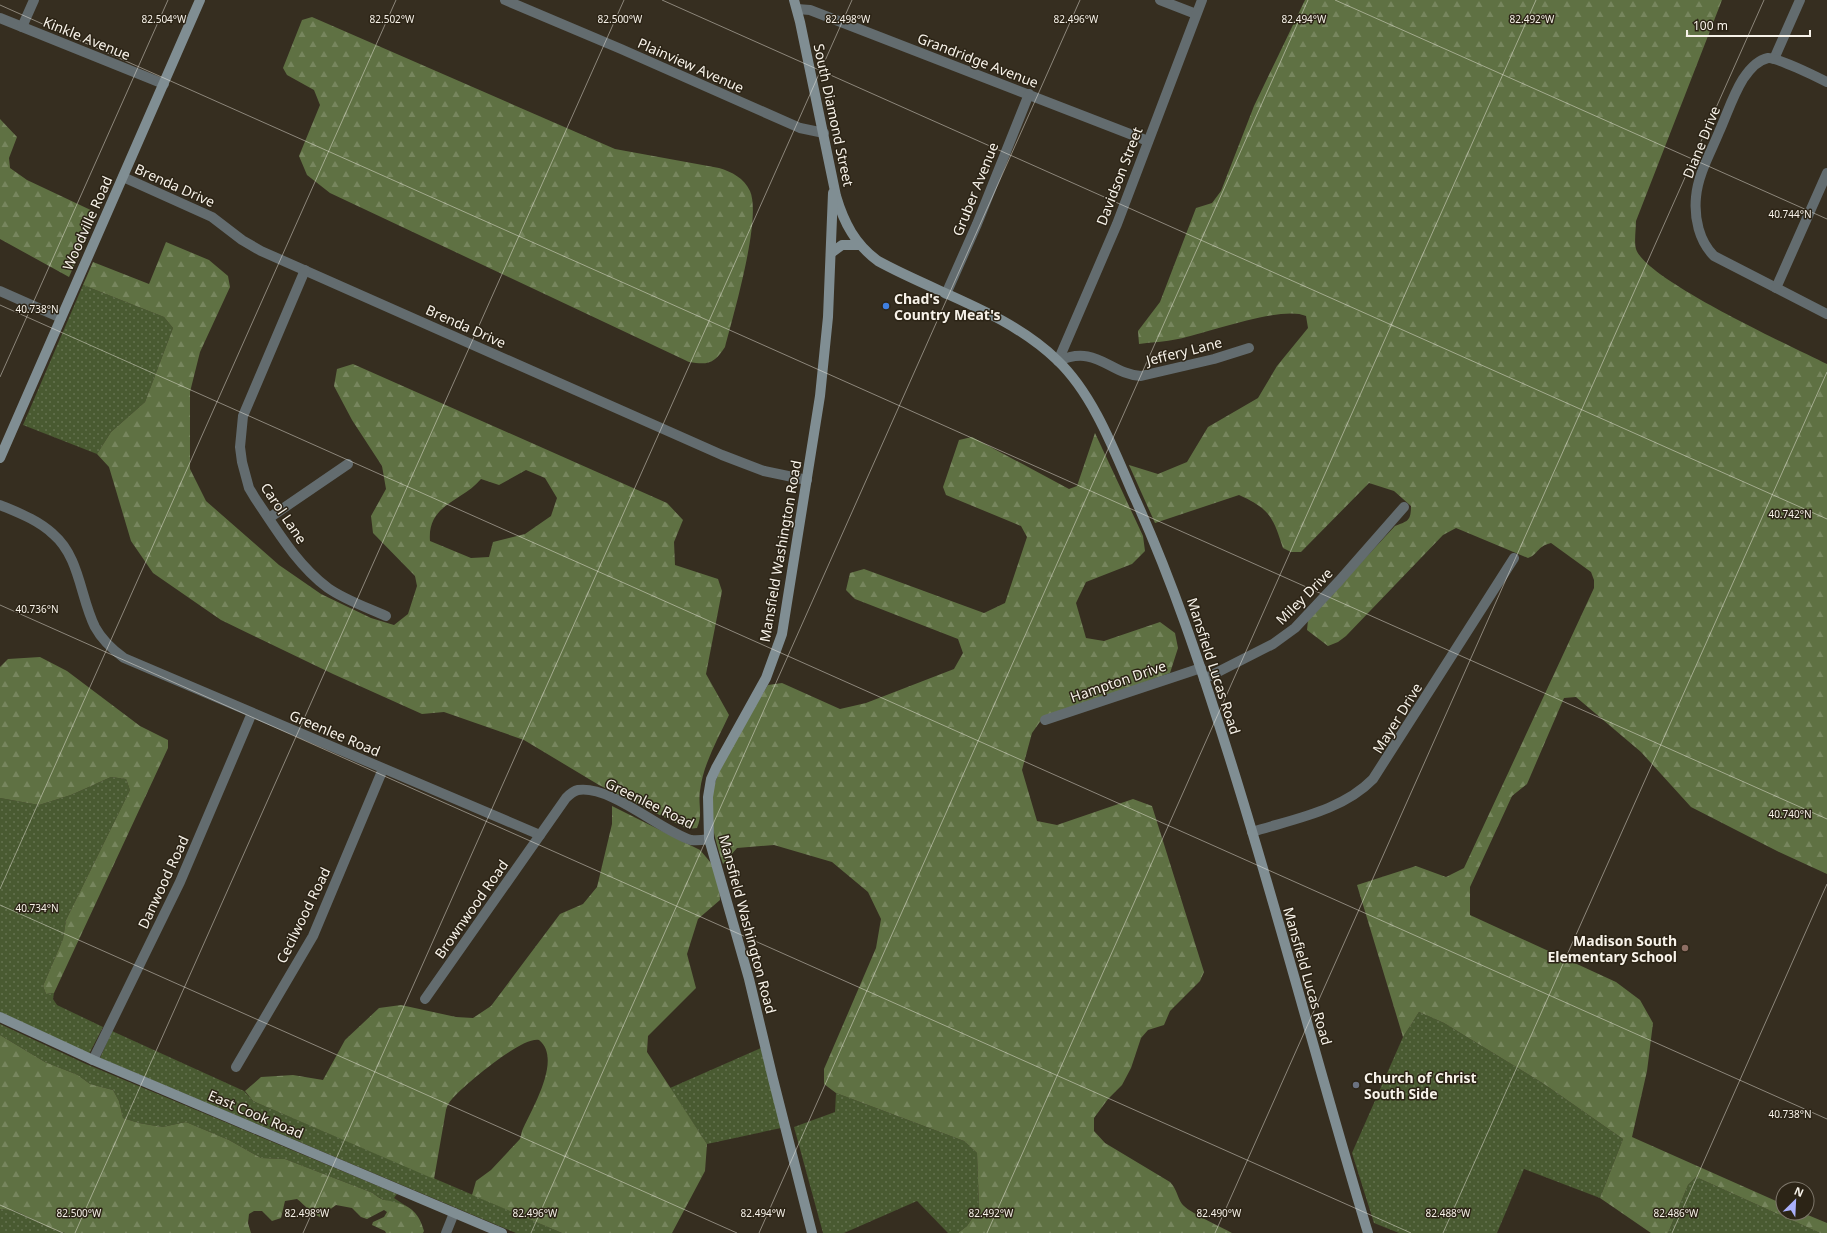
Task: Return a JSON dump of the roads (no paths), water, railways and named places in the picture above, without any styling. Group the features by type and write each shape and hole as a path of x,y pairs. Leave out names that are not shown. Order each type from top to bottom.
{"street":[{"path":"22,27 34,0"},
{"name":"Woodville Road","path":"0,458 4,439 61,318 200,0"},
{"name":"Plainview Avenue","path":"505,0 800,128 824,133"},
{"path":"1160,0 1196,14"},
{"name":"Davidson Street","path":"1058,361 1117,224 1202,0"},
{"path":"1800,0 1774,59 1827,82"},
{"name":"South Diamond Street","path":"795,5 824,133 833,181 840,208 852,234"},
{"name":"Grandridge Avenue","path":"795,5 1148,141"},
{"name":"Kinkle Avenue","path":"0,18 164,84"},
{"name":"Diane Drive","path":"1774,59 1767,58 1754,66 1740,85 1700,179 1695,206 1697,224 1708,250 1722,262 1827,314"},
{"name":"Gruber Avenue","path":"946,294 977,224 1028,94"},
{"path":"1776,288 1827,173"},
{"name":"Brenda Drive","path":"123,177 203,212 222,223 242,240 252,246 722,455 764,471 807,480"},
{"name":"Mansfield Washington Road","path":"812,1233 749,979 709,839 707,811 711,779 721,757 766,678 778,647 807,480 824,360 831,253 833,181"},
{"name":"Mansfield Lucas Road","path":"852,234 870,255 883,264 1008,324 1035,342 1058,361 1076,382 1091,406 1122,469 1167,570 1201,668 1252,832 1368,1233"},
{"path":"831,253 842,246 860,244"},
{"name":"Carol Lane","path":"305,270 243,416 240,432 240,447 245,476 249,488 269,518 303,564 319,580 341,596 386,616"},
{"path":"0,291 61,318"},
{"name":"Jeffery Lane","path":"1058,361 1069,356 1084,356 1099,359 1130,373 1141,376 1191,365 1249,348"},
{"path":"269,518 348,464"},
{"name":"Greenlee Road","path":"0,505 33,519 63,544 73,563 96,629 113,649 124,658 139,666 540,835 566,798 578,790 596,792 612,798 691,840 709,839"},
{"name":"Miley Drive","path":"1204,679 1273,644 1295,628 1339,581 1404,507"},
{"name":"Mayer Drive","path":"1252,832 1338,804 1357,793 1373,779 1514,558"},
{"name":"Hampton Drive","path":"1045,720 1201,668"},
{"name":"Danwood Road","path":"93,1060 180,882 252,713"},
{"name":"Cecilwood Road","path":"236,1067 313,936 383,769"},
{"name":"Brownwood Road","path":"426,999 540,835"},
{"name":"East Cook Road","path":"0,1017 41,1038 502,1233"},
{"path":"446,1233 454,1213"}],"place":[{"name":"Chad's Country Meat's","path":"886,306"},
{"name":"Madison South Elementary School","path":"1685,948"},
{"name":"Church of Christ South Side","path":"1356,1085"}]}
